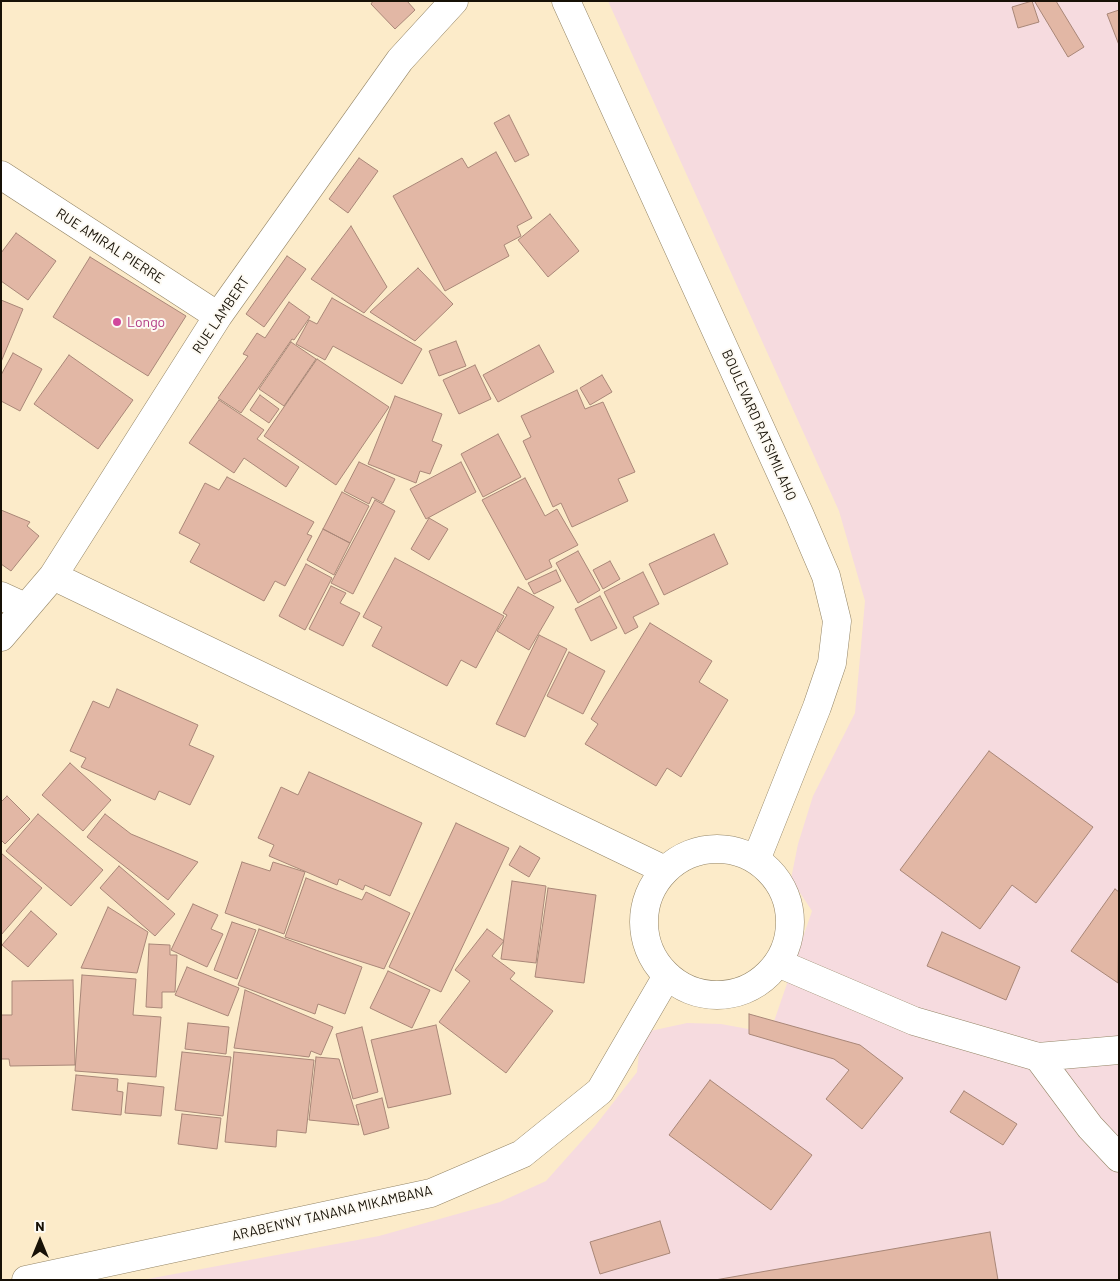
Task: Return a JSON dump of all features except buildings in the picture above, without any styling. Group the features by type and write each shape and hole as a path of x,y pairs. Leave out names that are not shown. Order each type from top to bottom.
{"main road":[{"name":"RUE LAMBERT","path":"1,637 13,602 53,576 218,316 400,60 454,1"},
{"name":"BOULEVARD RATSIMILAHO","path":"566,1 803,522 826,576 837,621 832,663 817,707 756,860"},
{"name":"RUE AMIRAL PIERRE","path":"1,175 218,316"},
{"path":"53,576 665,870"},
{"path":"709,850 733,851 756,860 774,876 786,895 790,918 788,941 778,963 760,981 738,992 713,996 688,990 667,976 652,957 644,935 643,911 651,889 665,870 685,856 709,850"},
{"path":"778,963 914,1021 1038,1057 1119,1050"},
{"name":"ARABEN'NY TANANA MIKAMBANA","path":"26,1280 431,1193 522,1154 600,1090 667,976"},
{"path":"1038,1057 1090,1127 1119,1158"}],"shaded area":[{"path":"608,1 1119,1 1119,1280 142,1280 379,1236 500,1202 546,1181 595,1126 637,1072 641,1033 687,1023 721,1024 770,1033 812,911 791,879 798,844 813,796 855,713 865,601 839,511"}],"place":[{"name":"Longo","path":"117,322"}]}
